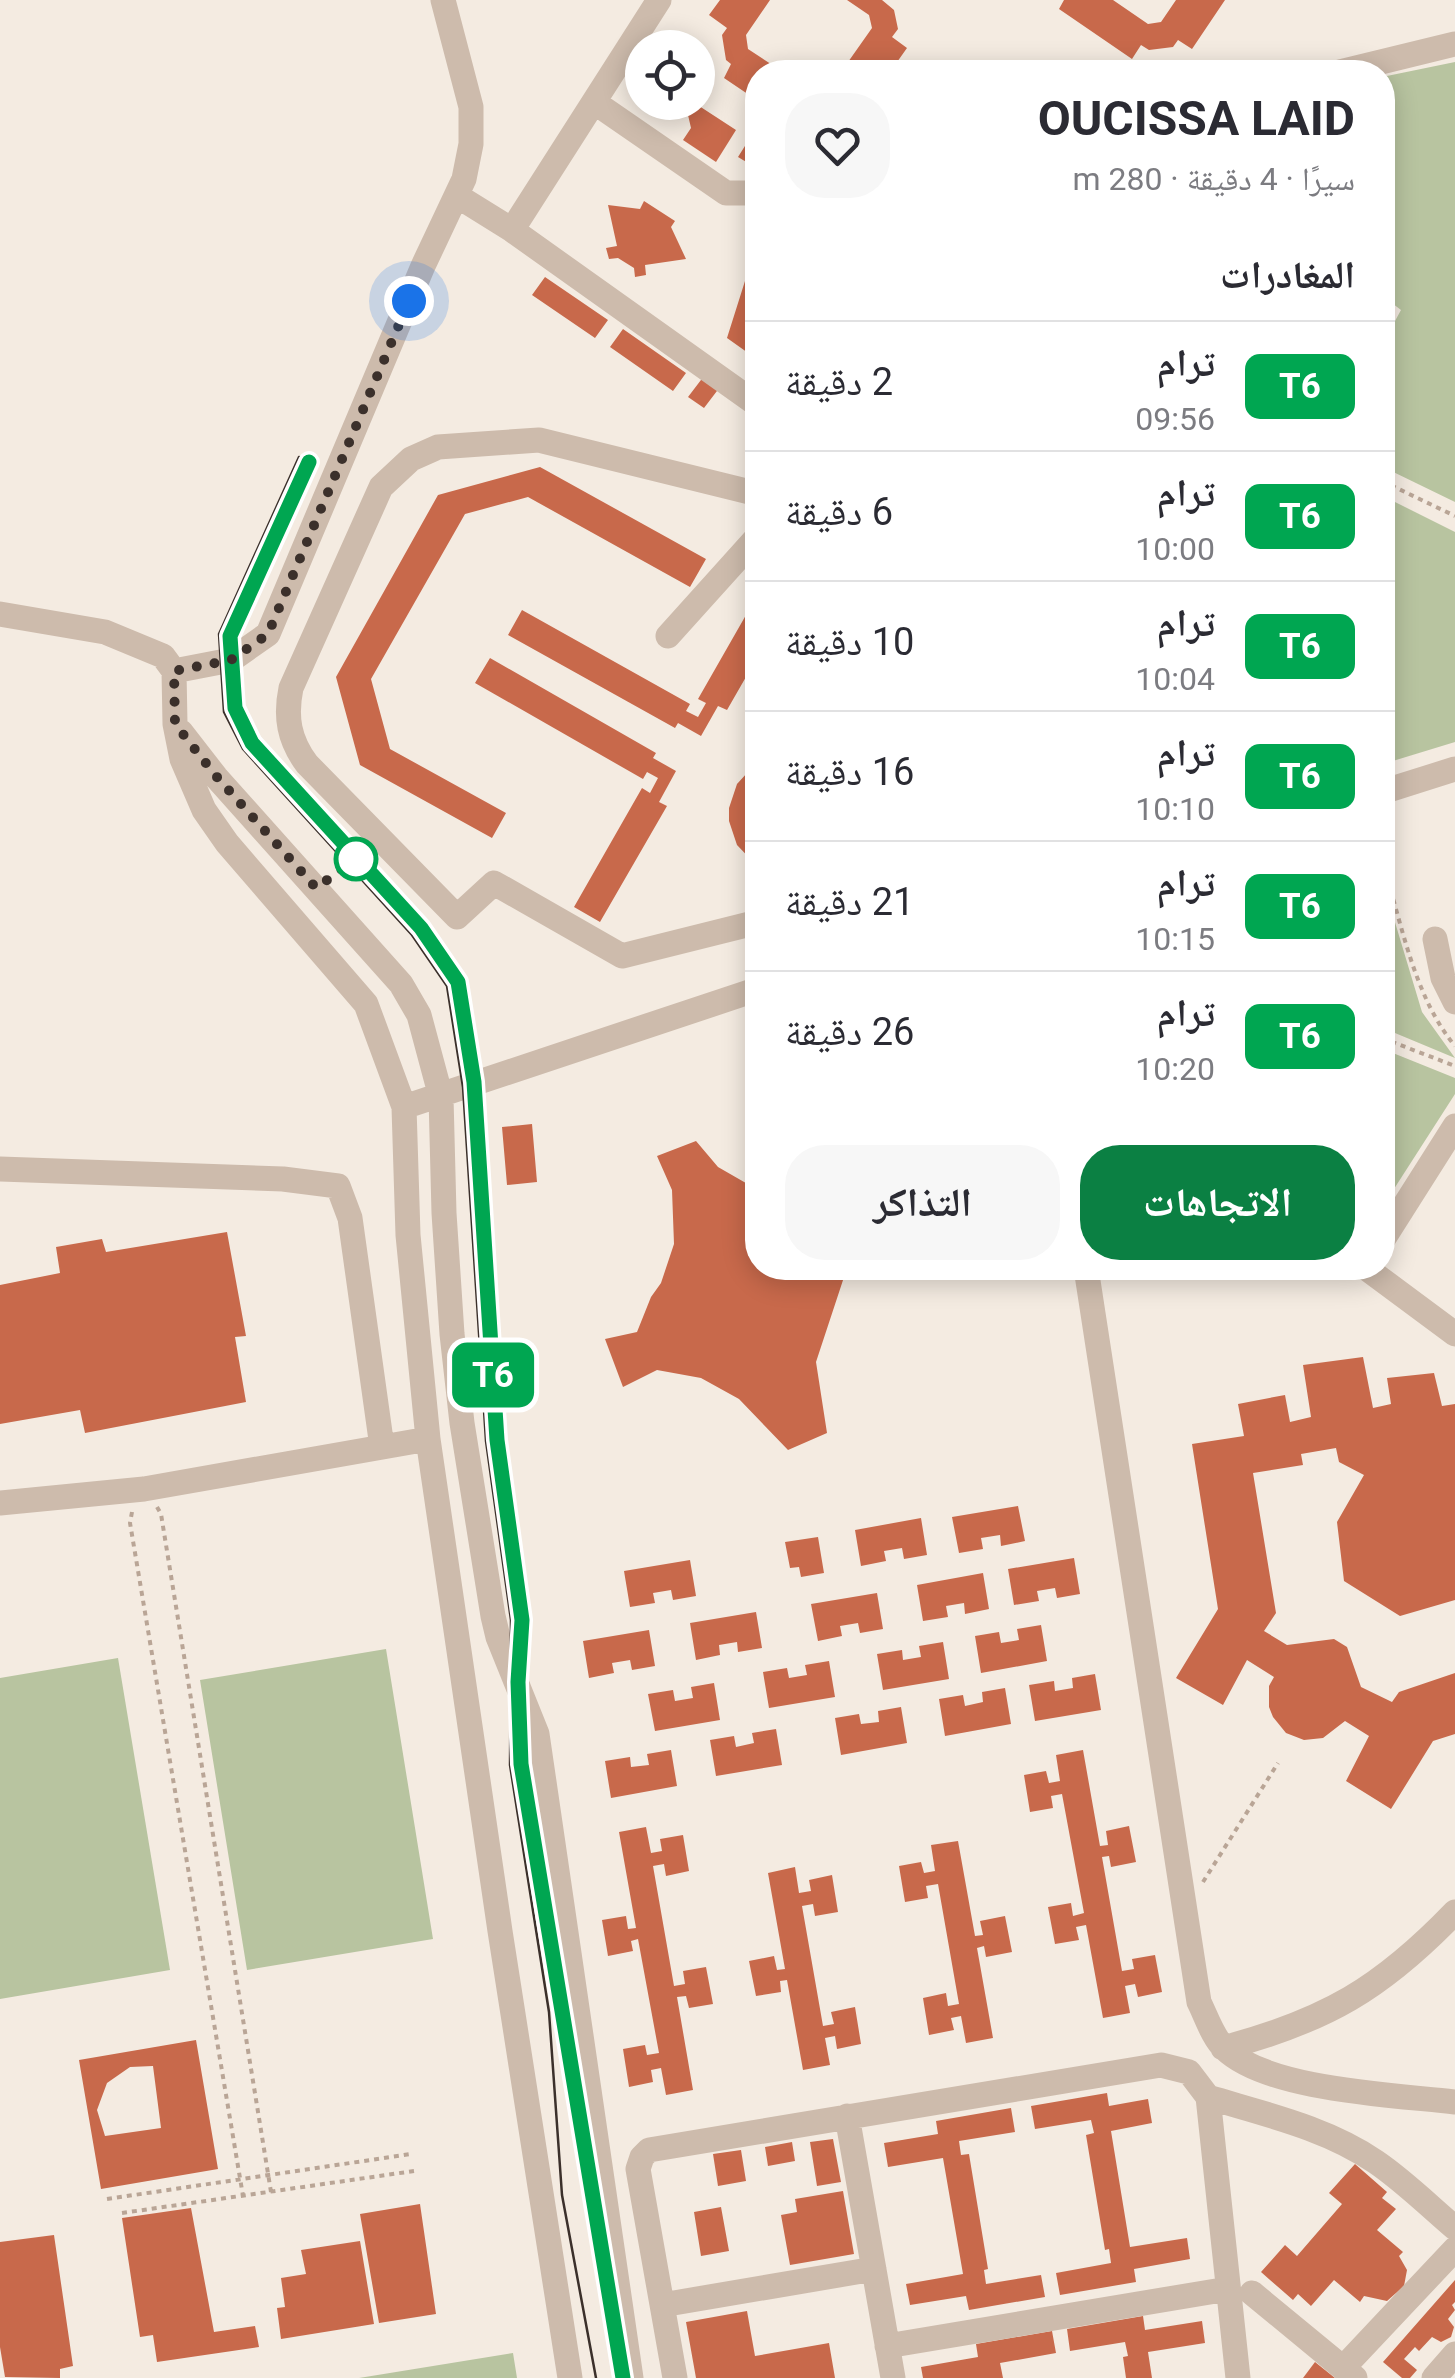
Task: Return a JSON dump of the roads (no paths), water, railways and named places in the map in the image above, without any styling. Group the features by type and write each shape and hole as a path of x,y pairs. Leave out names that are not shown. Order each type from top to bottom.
{"street":[{"path":"174,671 231,660 268,634 424,266 459,196 471,144 470,107 443,0"},
{"path":"512,230 659,0"},
{"path":"1389,60 1455,44"},
{"path":"594,102 726,194 745,193"},
{"path":"459,196 745,396"},
{"path":"745,491 539,440 454,444 423,452 400,467 381,487 291,688 288,717 294,743 307,764 456,917 494,883 622,956 745,925"},
{"path":"668,636 745,550"},
{"path":"0,614 121,638 163,656 174,671 175,724 182,759 204,810 227,843 366,1004 404,1108 408,1235 428,1439 570,2378"},
{"path":"175,724 216,776 401,984 419,1015 438,1085 452,1334 462,1423 498,1637 537,1734 631,2378"},
{"path":"1395,788 1455,768"},
{"path":"1435,939 1443,978 1455,1002"},
{"path":"394,1079 407,1092 474,1082 745,993"},
{"path":"404,1108 438,1085"},
{"path":"1395,1221 1455,1126"},
{"path":"0,1169 264,1178 338,1186 350,1218 382,1447"},
{"path":"1088,1280 1188,1953 1199,2002 1223,2048 1255,2068 1288,2079 1455,2102"},
{"path":"1382,1280 1455,1334"},
{"path":"0,1503 144,1489 428,1439"},
{"path":"1223,2048 1304,2023 1343,2004 1413,1956 1455,1912"},
{"path":"675,2378 638,2169 645,2153 654,2148 1160,2065 1188,2072 1208,2096 1240,2292 1238,2378"},
{"path":"1208,2096 1293,2122 1351,2148 1376,2162 1455,2228"},
{"path":"847,2116 893,2378"},
{"path":"887,2346 1240,2292 1349,2373 1455,2248"},
{"path":"662,2305 874,2269"},
{"path":"1434,2378 1455,2354"}],"tram line":[{"path":"299,457 219,634 224,712 243,749 412,935 447,986 463,1087 486,1441 511,1620 510,1765 549,2012 562,2195 596,2378"},
{"name":"T6","path":"309,462 230,636 235,708 252,743 421,928 458,982 474,1082 497,1440 522,1620 518,1682 521,1764 623,2378"},
{"path":"561,2012 623,2378"}]}
